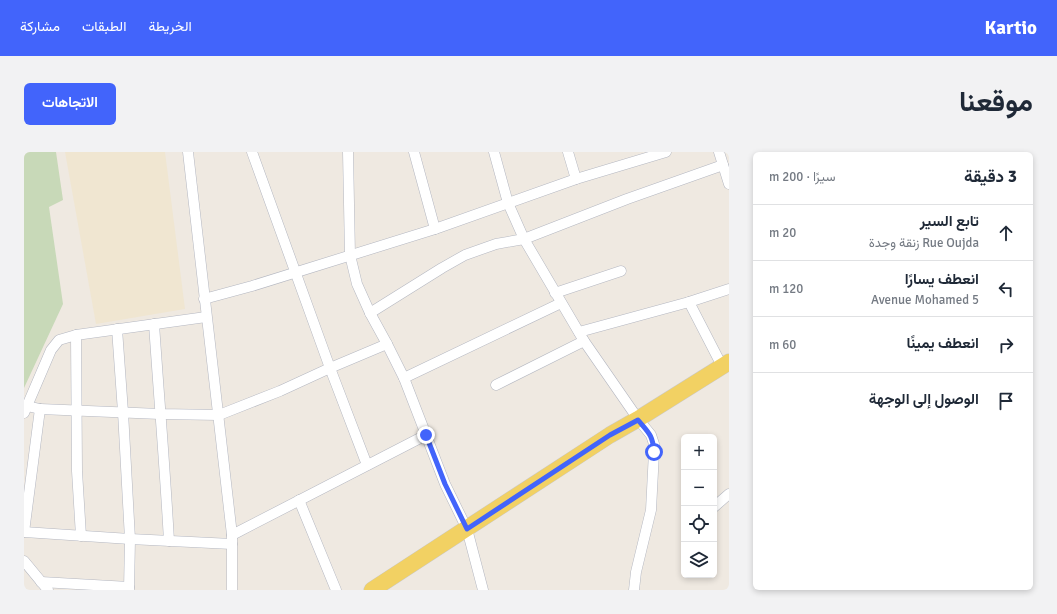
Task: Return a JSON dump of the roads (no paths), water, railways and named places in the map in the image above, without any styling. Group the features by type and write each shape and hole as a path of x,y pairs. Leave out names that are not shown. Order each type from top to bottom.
{"main road":[{"path":"372,590 610,435 638,420 726,364"}],"street":[{"path":"188,152 232,540 232,590"},
{"path":"252,152 330,368 367,465"},
{"path":"348,152 350,255 357,284 370,313 404,378 445,484 467,529 483,590"},
{"path":"414,152 435,229"},
{"path":"494,152 508,203 524,239 584,341 638,420 651,435 654,444 651,510 636,572 634,590"},
{"path":"568,152 576,179"},
{"path":"204,299 252,286 435,229 637,156 666,152"},
{"path":"719,152 729,184"},
{"path":"370,313 465,255 496,244 524,239 627,199 723,165"},
{"path":"555,293 621,271"},
{"path":"579,332 729,289"},
{"path":"688,302 726,364"},
{"path":"404,378 561,303"},
{"path":"206,317 76,335 59,340 51,350 25,409 219,415 387,344"},
{"path":"154,324 169,541"},
{"path":"41,582 129,588 130,539 117,329"},
{"path":"76,335 77,471 81,536"},
{"path":"496,385 584,341"},
{"path":"40,409 24,532 169,541 232,540 299,500 426,435"},
{"path":"715,506 729,494"},
{"path":"299,500 336,590"},
{"path":"24,562 48,590"}]}
